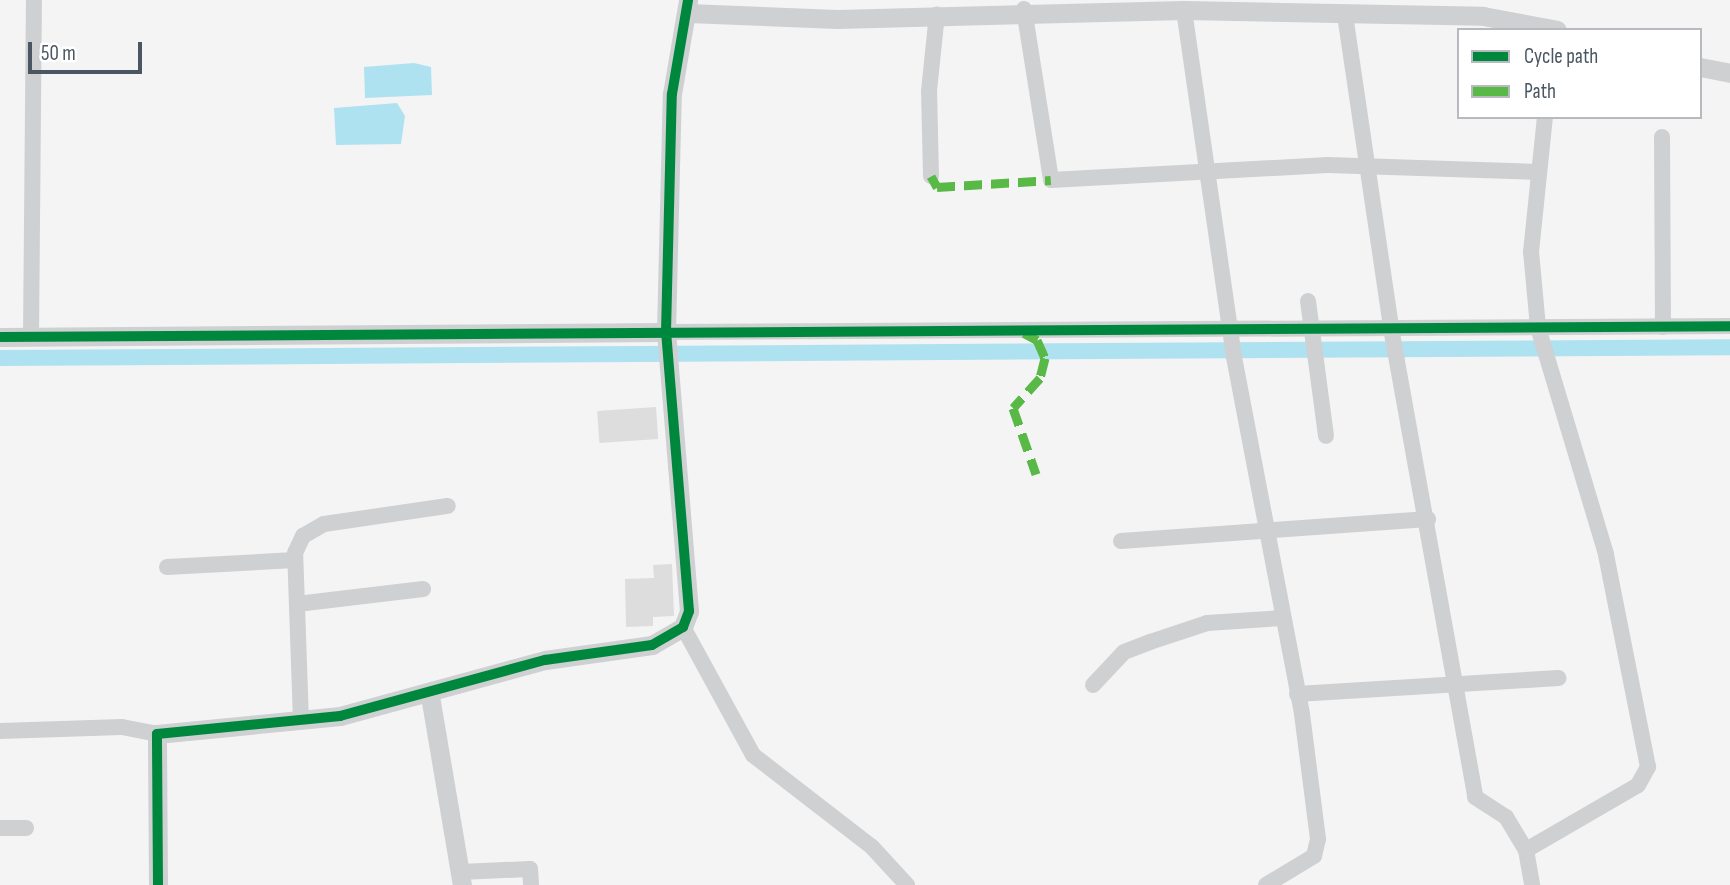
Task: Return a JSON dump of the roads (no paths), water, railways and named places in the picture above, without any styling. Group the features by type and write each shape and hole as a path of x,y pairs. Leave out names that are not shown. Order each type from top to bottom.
{"street":[{"path":"31,337 34,0"},
{"path":"0,731 122,727 157,734 301,721 430,696 545,660 652,645 683,627 689,611 667,346 672,94 688,7 837,19 1024,9 1345,15 1483,8 1551,28"},
{"path":"1024,9 1051,180 1365,165 1538,172"},
{"path":"1184,10 1232,342 1297,694 1317,849 1266,885"},
{"path":"932,176 929,91 937,14"},
{"path":"1345,15 1365,165 1394,342 1428,519 1475,797 1506,817 1526,850 1532,885"},
{"path":"1702,66 1730,73"},
{"path":"1526,850 1638,785 1648,767 1606,554 1542,340 1531,252 1545,119"},
{"path":"1661,136 1663,327"},
{"path":"1308,301 1312,358 1326,436"},
{"path":"0,337 667,346 1232,342 1310,334 1394,342 1542,340 1663,327 1730,326"},
{"path":"301,721 296,560 303,536 324,524 448,506"},
{"path":"1121,541 1267,528 1428,519"},
{"path":"167,567 296,560"},
{"path":"297,604 423,589"},
{"path":"1093,685 1124,652 1150,642 1207,623 1282,618"},
{"path":"683,627 753,755 872,847 906,885"},
{"path":"1297,694 1454,682 1559,678"},
{"path":"430,696 461,879 530,869 531,885"},
{"path":"157,734 158,885"},
{"path":"0,828 26,828"}],"water":[{"path":"414,63 431,67 432,95 365,98 364,67"},
{"path":"397,103 405,116 401,144 336,145 334,108"}],"waterway":[{"path":"0,358 1730,347"}]}
